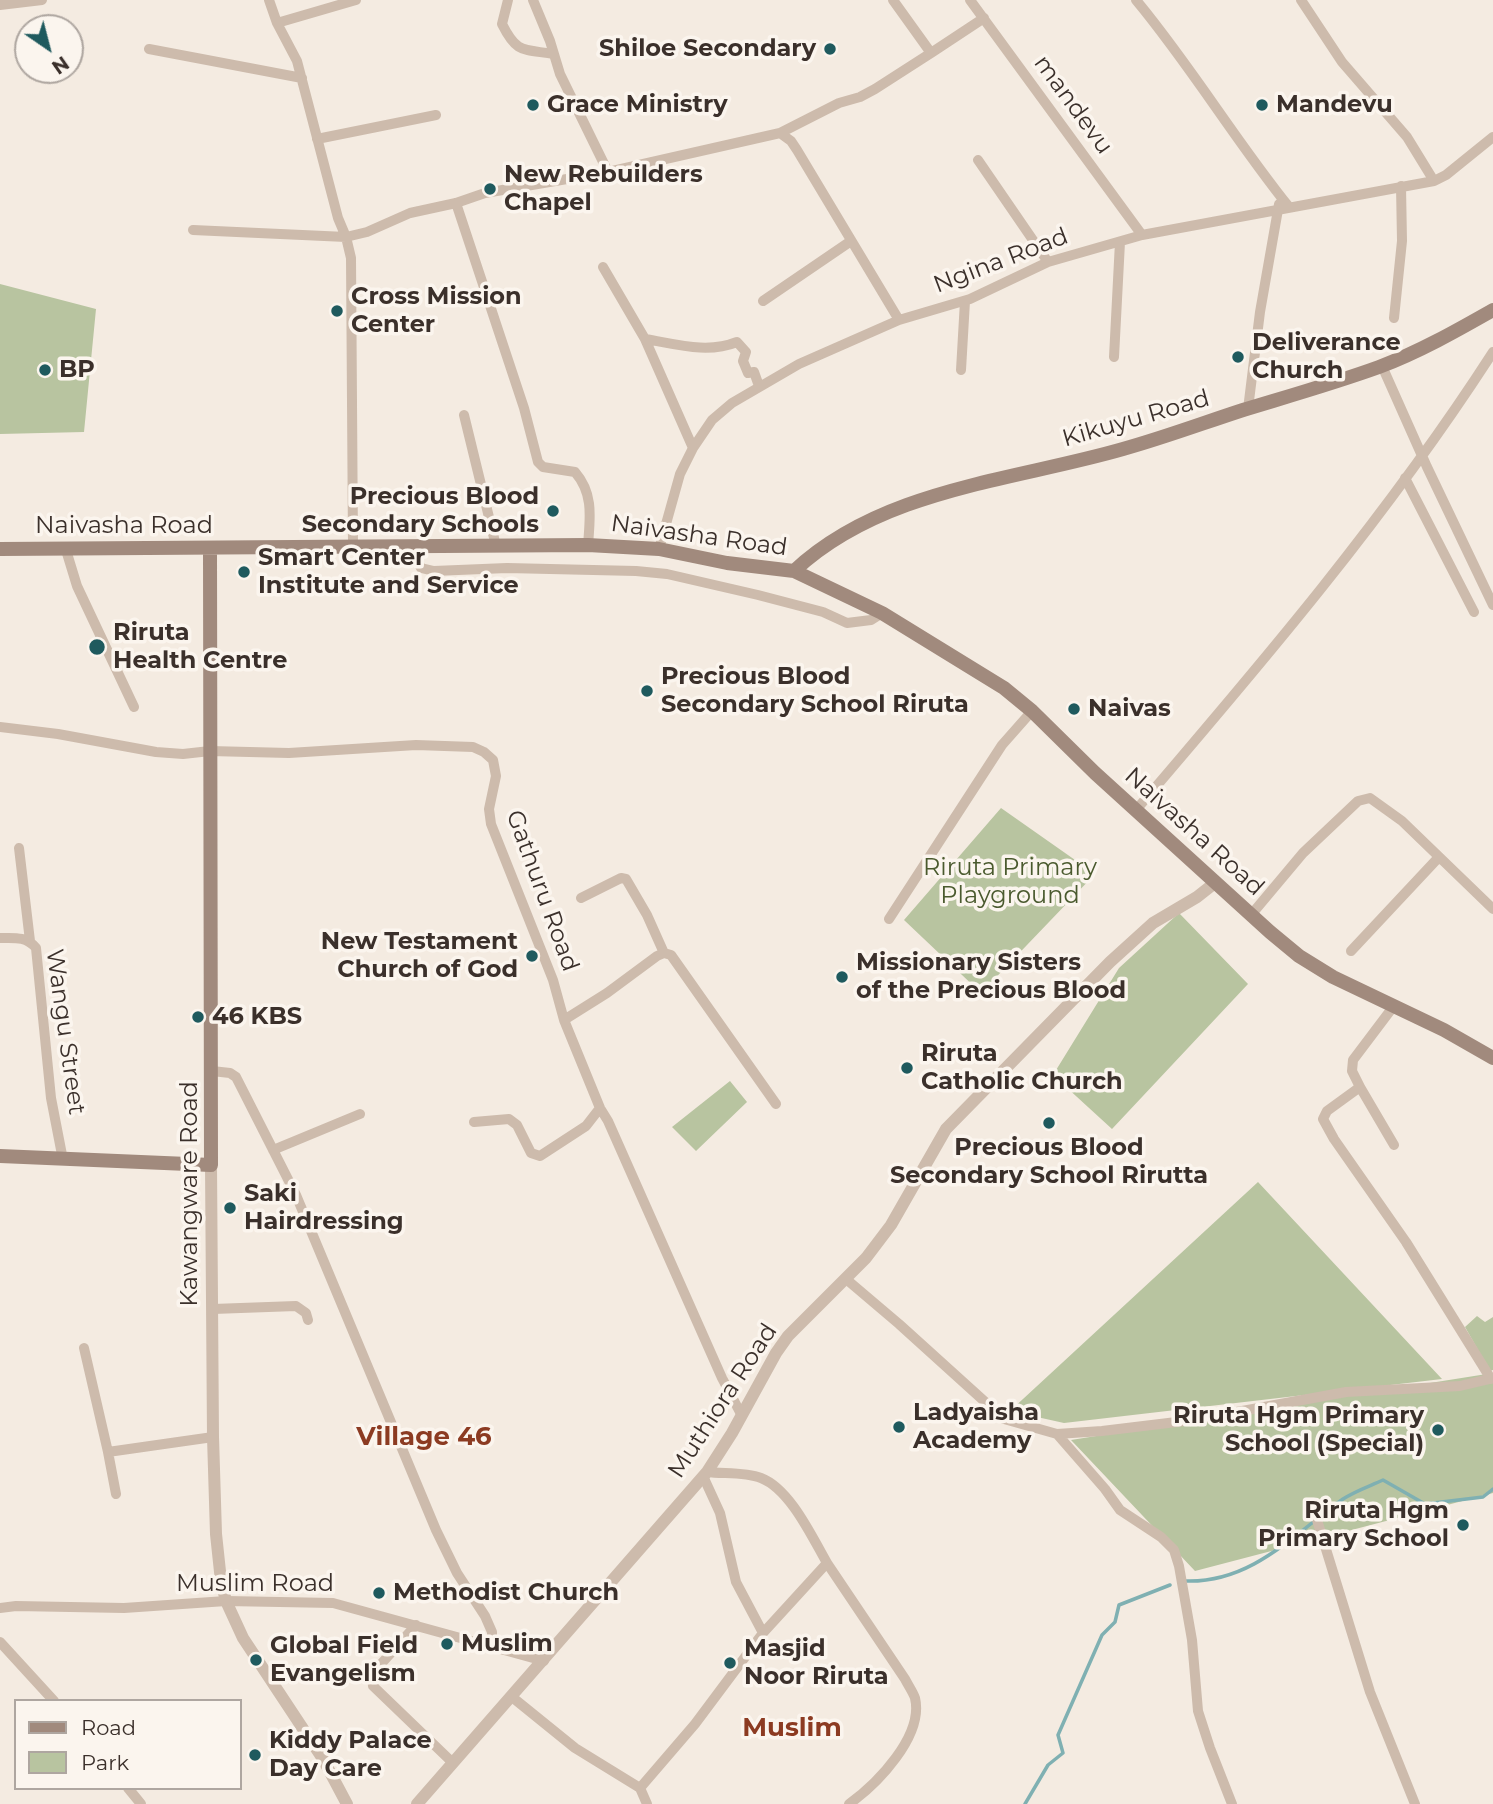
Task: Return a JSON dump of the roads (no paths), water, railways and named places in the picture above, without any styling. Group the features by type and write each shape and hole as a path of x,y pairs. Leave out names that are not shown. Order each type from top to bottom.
{"main road":[{"name":"Kikuyu Road","path":"794,571 827,543 877,517 927,498 1122,449 1382,366 1444,338 1493,310"},
{"name":"Naivasha Road","path":"0,550 588,545 659,549 727,564 794,571 882,613 1004,688 1299,956 1333,977 1444,1030 1493,1058"},
{"name":"Kawangware Road","path":"210,549 211,1165"},
{"path":"0,1156 211,1165"}],"street":[{"path":"0,5 42,0"},
{"path":"270,0 277,23 297,61 351,258 353,546"},
{"path":"277,23 356,0"},
{"path":"508,0 502,24 512,44 554,54"},
{"path":"533,0 560,74 608,172"},
{"path":"893,0 931,53"},
{"name":"mandevu","path":"970,0 1142,234"},
{"path":"1136,0 1289,207"},
{"path":"1301,0 1342,62 1407,137 1434,181"},
{"path":"193,230 346,237 367,232 410,213 456,203 485,193 608,172 780,134 839,103 875,89 984,18"},
{"path":"149,49 302,78"},
{"path":"317,139 436,114"},
{"path":"780,134 791,141 797,150 899,320"},
{"name":"Ngina Road","path":"659,549 680,474 712,420 732,403 799,364 899,320 965,301 1048,262 1142,234 1434,181 1446,175 1493,137"},
{"path":"978,160 1048,262"},
{"path":"1394,318 1402,241 1401,186"},
{"path":"1248,409 1253,359 1281,197"},
{"path":"456,203 524,408 538,461 543,467 575,472 588,493 588,545"},
{"path":"763,301 851,241"},
{"path":"1114,357 1120,242"},
{"path":"603,267 645,339 693,448"},
{"path":"961,370 965,301"},
{"path":"645,339 719,349 737,342 746,352 743,361 748,373 754,372 760,386"},
{"path":"1136,810 1325,585 1422,456 1493,352"},
{"path":"1382,366 1493,605"},
{"path":"464,415 507,568"},
{"path":"1405,478 1474,612"},
{"name":"Naivasha Road","path":"417,546 417,560 421,568 434,571 507,568 636,571 667,574 823,612 847,623 871,620 882,613"},
{"path":"66,550 77,586 134,707"},
{"path":"889,919 1002,745 1032,711"},
{"name":"Gathuru Road","path":"0,727 183,754 210,751 289,753 416,745 473,747 493,760 496,776 489,808 491,824 553,979 564,1020 600,1108 722,1378 741,1414"},
{"path":"1251,915 1303,853 1364,798 1370,799 1402,821 1493,909"},
{"path":"19,848 30,941"},
{"path":"1351,951 1439,857"},
{"path":"581,898 621,878 626,879 642,905 664,953 671,955 680,966 776,1104"},
{"name":"Muthiora Road","path":"417,1804 705,1474 776,1353 788,1336 846,1279 891,1225 946,1129 1110,962 1153,923 1197,897 1216,882"},
{"name":"Wangu Street","path":"0,938 23,938 36,947 51,1098 63,1160"},
{"path":"564,1020 664,953"},
{"path":"1393,1007 1353,1060 1352,1071 1394,1145"},
{"path":"212,1071 230,1073 236,1077 296,1195 436,1530 457,1573 489,1624 492,1646"},
{"path":"846,1279 1004,1419 1057,1434 1193,1420 1346,1392 1460,1386 1492,1379 1398,1229 1325,1124 1323,1115 1360,1087"},
{"path":"474,1122 509,1119 517,1125 531,1153 540,1156 586,1126 600,1108"},
{"path":"273,1150 360,1114"},
{"name":"Kawangware Road","path":"211,1165 216,1544 226,1601 253,1654 308,1736 347,1804"},
{"path":"213,1309 296,1306 306,1313 308,1320"},
{"path":"85,1348 116,1494"},
{"path":"1057,1434 1120,1510 1161,1537 1174,1550 1180,1566 1192,1640 1198,1711 1232,1804"},
{"path":"108,1452 213,1437"},
{"path":"763,1633 737,1581 720,1513 705,1474 749,1475 775,1486 804,1524 915,1697 914,1728 882,1776 849,1804"},
{"path":"1317,1520 1370,1692 1415,1804"},
{"path":"640,1788 691,1730 763,1633 827,1563"},
{"name":"Muslim Road","path":"0,1608 124,1608 226,1601 332,1602 544,1661"},
{"path":"416,1625 372,1674 370,1680 373,1686 453,1763"},
{"path":"0,1642 52,1699"},
{"path":"512,1697 575,1748 640,1788 647,1804"},
{"path":"130,1790 141,1804"}],"waterway":[{"path":"1186,1581 1231,1574 1252,1565 1289,1541 1343,1499 1383,1480 1425,1504 1483,1497 1493,1489"},
{"path":"1025,1804 1048,1765 1063,1753 1058,1735 1102,1635 1115,1622 1119,1605 1170,1585"}],"place":[{"name":"Shiloe Secondary","path":"830,49"},
{"name":"Grace Ministry","path":"533,105"},
{"name":"Mandevu","path":"1262,105"},
{"name":"New Rebuilders Chapel","path":"490,189"},
{"name":"Cross Mission Center","path":"337,311"},
{"name":"Deliverance Church","path":"1238,357"},
{"name":"BP","path":"45,370"},
{"name":"Precious Blood Secondary Schools","path":"553,511"},
{"name":"Smart Center Institute and Service","path":"244,572"},
{"name":"Riruta Health Centre","path":"97,647"},
{"name":"Precious Blood Secondary School Riruta","path":"647,691"},
{"name":"Naivas","path":"1074,709"},
{"name":"New Testament Church of God","path":"532,956"},
{"name":"Missionary Sisters of the Precious Blood","path":"842,977"},
{"name":"46 KBS","path":"198,1017"},
{"name":"Riruta Catholic Church","path":"907,1068"},
{"name":"Precious Blood Secondary School Rirutta","path":"1049,1123"},
{"name":"Saki Hairdressing","path":"230,1208"},
{"name":"Ladyaisha Academy","path":"899,1427"},
{"name":"Riruta Hgm Primary School (Special)","path":"1438,1430"},
{"name":"Riruta Hgm Primary School","path":"1463,1525"},
{"name":"Methodist Church","path":"379,1593"},
{"name":"Muslim","path":"447,1644"},
{"name":"Global Field Evangelism","path":"256,1660"},
{"name":"Masjid Noor Riruta","path":"730,1663"},
{"name":"Kiddy Palace Day Care","path":"255,1755"}],"district":[{"name":"Village 46","path":"424,1437"},
{"name":"Muslim","path":"792,1728"}],"park label":[{"name":"Riruta Primary Playground","path":"1010,882"}]}
